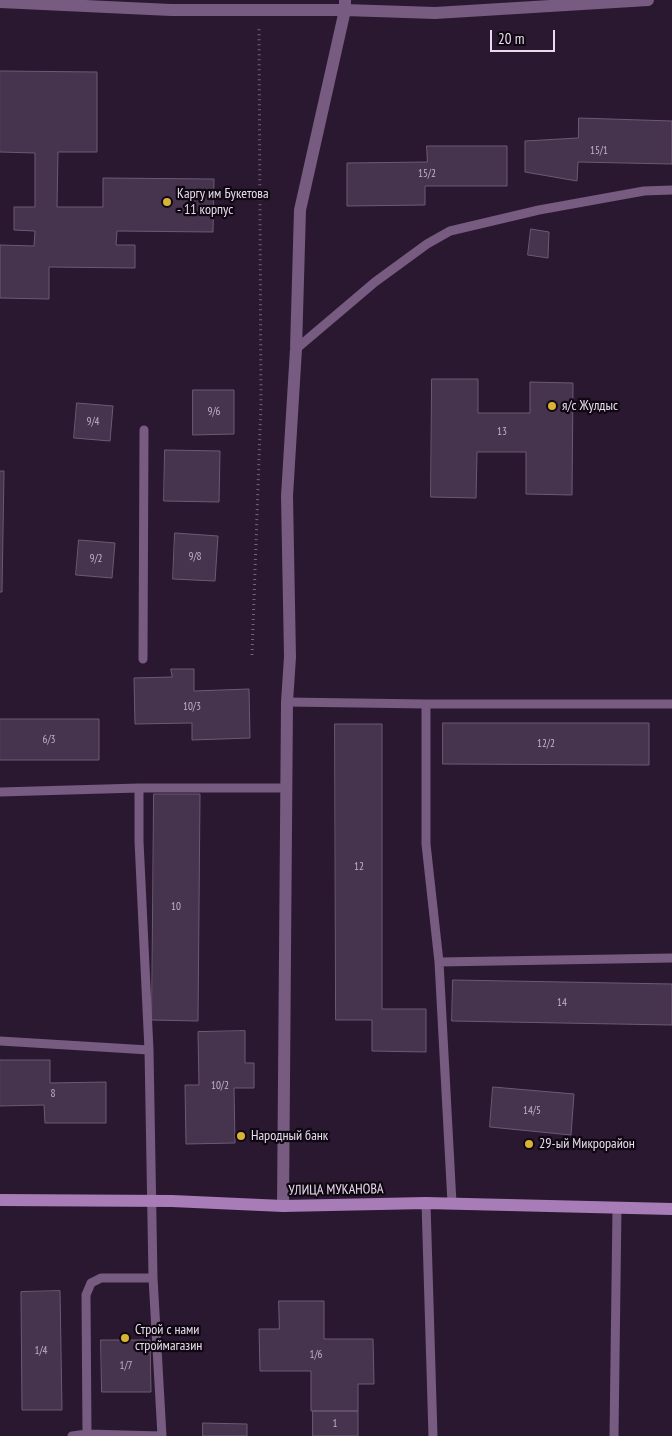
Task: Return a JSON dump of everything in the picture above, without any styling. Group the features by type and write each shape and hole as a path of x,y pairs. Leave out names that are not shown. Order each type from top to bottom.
{"main road":[{"name":"УЛИЦА МУКАНОВА","path":"0,1200 152,1201 283,1206 452,1203 672,1209"}],"street":[{"path":"0,2 171,10 259,10 345,5 435,13 648,0"},
{"path":"283,1206 287,702 290,658 287,496 296,349 300,210 345,5"}],"lane":[{"path":"296,349 375,282 427,244 450,230 539,210 644,191 672,190"},
{"path":"143,659 144,430"},
{"path":"287,702 672,704"},
{"path":"426,704 426,844 439,962 452,1203"},
{"path":"72,1436 87,1434 162,1436 153,1278 148,1050 139,841 139,788"},
{"path":"0,792 139,788 287,788"},
{"path":"439,962 672,958"},
{"path":"0,1041 148,1050"},
{"path":"426,1203 433,1436"},
{"path":"614,1436 616,1207"},
{"path":"87,1434 86,1295 91,1283 101,1278 153,1278"}],"path":[{"path":"252,655 261,403 259,10"}],"building":[{"path":"0,71 97,72 97,152 58,152 57,207 103,207 103,178 214,179 213,232 117,231 116,245 135,245 135,268 49,267 49,299 0,298 0,245 34,246 35,231 14,230 14,207 35,207 35,153 0,152"},
{"path":"579,118 672,121 672,164 578,162 577,181 525,172 525,141 578,138"},
{"path":"427,146 507,146 507,186 425,186 425,205 347,206 347,163 427,162"},
{"path":"531,229 549,232 548,258 528,255"},
{"path":"432,379 478,379 478,413 530,413 530,382 573,383 572,495 526,494 526,452 477,452 476,498 431,497"},
{"path":"193,390 234,390 234,434 193,435"},
{"path":"77,403 113,406 110,441 74,438"},
{"path":"165,450 220,451 219,502 164,501"},
{"path":"0,471 4,471 2,592 0,592"},
{"path":"175,533 218,536 215,581 173,579"},
{"path":"79,540 115,543 112,578 76,575"},
{"path":"171,669 194,669 194,691 249,689 250,738 192,740 192,723 135,724 134,678 172,677"},
{"path":"0,719 99,719 99,760 0,760"},
{"path":"443,723 649,723 649,765 443,764"},
{"path":"335,724 382,724 382,1009 426,1009 426,1052 372,1051 372,1020 336,1020"},
{"path":"154,794 200,794 198,1021 152,1020"},
{"path":"453,980 672,984 672,1025 452,1021"},
{"path":"245,1031 245,1063 254,1063 254,1088 234,1088 235,1143 186,1144 185,1085 199,1085 198,1032"},
{"path":"0,1060 50,1060 50,1083 106,1082 106,1123 45,1123 44,1105 0,1106"},
{"path":"493,1087 574,1094 571,1135 490,1127"},
{"path":"60,1291 62,1410 22,1410 21,1292"},
{"path":"279,1301 324,1301 324,1339 373,1339 374,1384 358,1384 358,1411 311,1411 311,1371 260,1371 259,1329 279,1329"},
{"path":"101,1340 150,1340 151,1392 102,1392"},
{"path":"313,1411 358,1411 358,1436 313,1436"},
{"path":"203,1423 247,1424 247,1436 203,1436"}],"place":[{"name":"Каргу им Букетова - 11 корпус","path":"167,202"},
{"name":"я/c Жулдыс","path":"552,406"},
{"name":"Народный банк","path":"241,1136"},
{"name":"29-ый Микрорайон","path":"529,1144"},
{"name":"Строй с нами строймагазин","path":"125,1338"}]}
